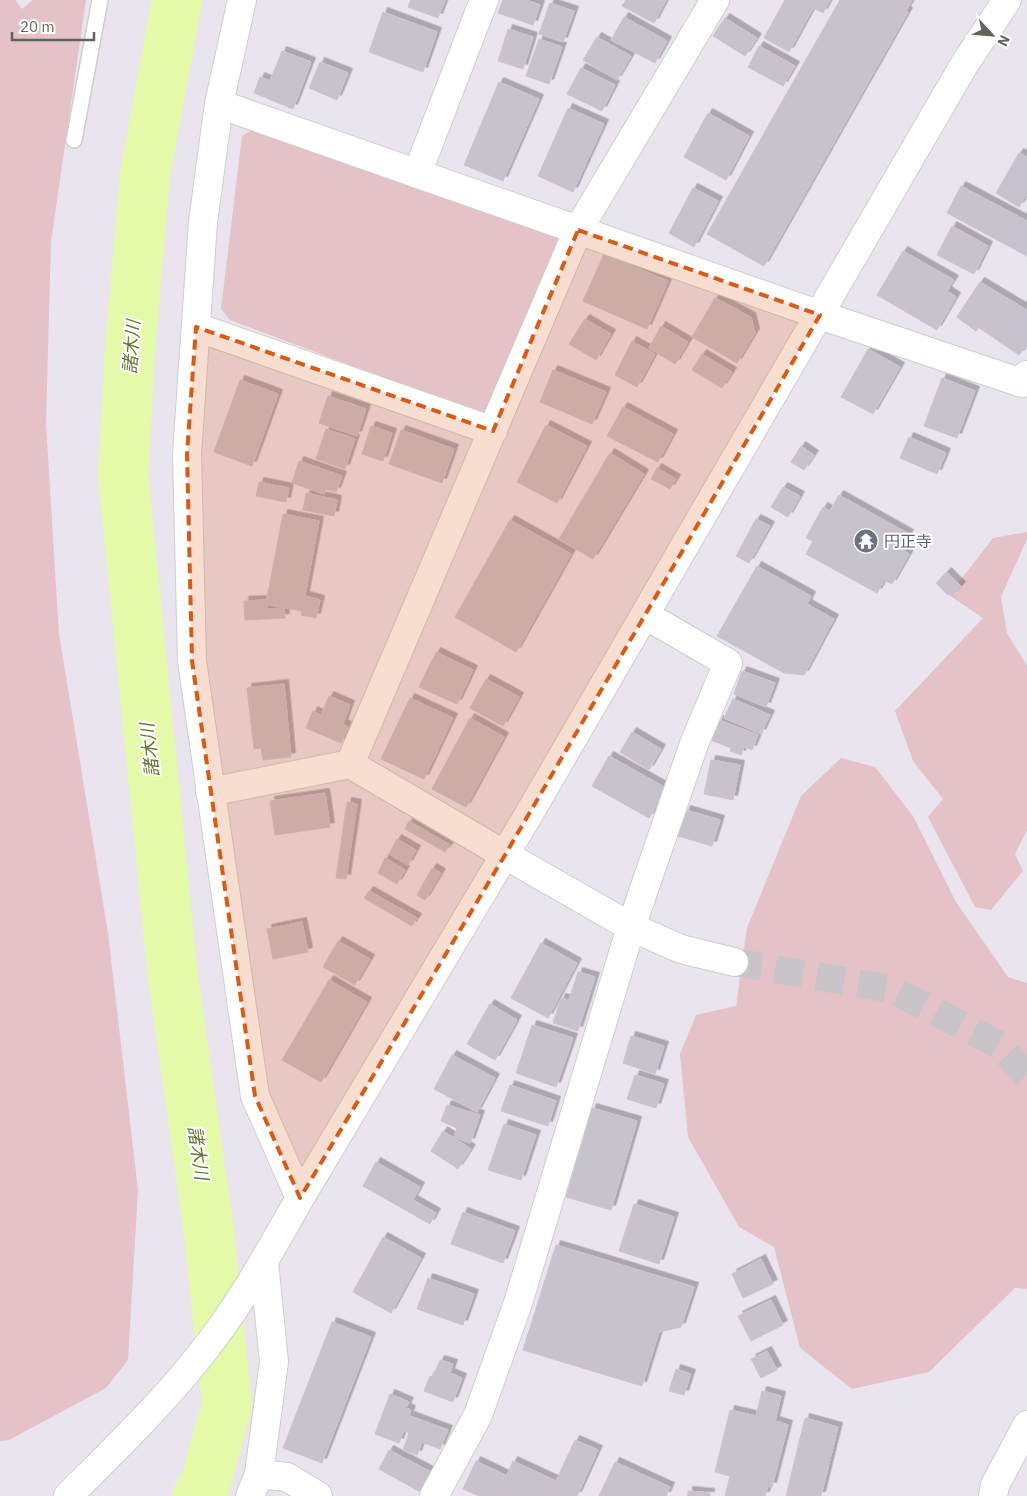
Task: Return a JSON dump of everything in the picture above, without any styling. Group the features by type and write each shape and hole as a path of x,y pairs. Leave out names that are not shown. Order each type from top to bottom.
{"street":[{"path":"242,0 219,104 203,222 187,454 192,661 255,1096 300,1198"},
{"path":"417,174 484,0"},
{"path":"350,764 578,230 715,0"},
{"path":"68,1496 151,1414 200,1356 258,1272 300,1198 505,855 964,64 1007,0"},
{"path":"219,104 820,315 1025,381"},
{"path":"196,328 493,431"},
{"path":"434,1496 478,1415 518,1303 631,927 694,744 728,663 645,615"},
{"path":"210,792 350,764 631,927 681,949 734,962"},
{"path":"258,1272 274,1362 255,1485 286,1477 318,1496"},
{"path":"993,1496 995,1485 1027,1425"}],"lane":[{"path":"74,140 100,0"}],"highlighted area":[{"path":"578,230 820,315 505,855 300,1198 255,1096 192,661 187,454 196,327 493,431"}],"shaded area":[{"path":"0,0 15,0 22,9 33,0 86,0 51,242 46,424 59,634 108,933 138,1190 128,1360 106,1388 9,1440 0,1441"},
{"path":"252,130 561,239 486,416 230,320 221,309 242,136"},
{"path":"1027,532 1027,539 1001,597 1007,633 1027,666 1027,830 1015,854 1023,871 991,910 975,907 928,817 943,799 913,761 895,711 983,618 949,595 993,538"},
{"path":"841,758 875,767 913,816 956,902 1008,977 1027,983 1027,1289 1015,1288 929,1372 852,1389 800,1348 774,1247 739,1227 688,1137 680,1054 696,1015 736,1006 747,928 801,796"}],"building":[{"path":"411,0 445,0 438,18 408,7"},
{"path":"503,0 526,0 540,5 533,25 498,13"},
{"path":"626,0 666,0 654,23 622,6"},
{"path":"785,0 798,0 813,8 789,52 764,38"},
{"path":"798,0 830,0 823,13"},
{"path":"840,0 885,0 908,12 841,130 784,98"},
{"path":"885,0 912,0 906,11"},
{"path":"550,3 574,11 563,42 539,34"},
{"path":"383,12 437,32 423,72 369,52"},
{"path":"624,17 667,41 655,63 611,40"},
{"path":"725,18 757,38 745,56 713,36"},
{"path":"508,29 533,37 523,69 498,61"},
{"path":"597,37 631,56 617,80 583,60"},
{"path":"539,39 562,47 549,84 526,76"},
{"path":"759,46 795,66 783,86 748,67"},
{"path":"282,51 311,62 293,109 254,93 260,77 270,81"},
{"path":"320,62 348,73 337,100 309,88"},
{"path":"581,68 615,85 602,111 567,94"},
{"path":"499,82 539,99 503,181 464,165"},
{"path":"784,98 841,130 764,266 707,234"},
{"path":"568,108 604,124 573,192 538,176"},
{"path":"708,113 749,136 726,180 684,157"},
{"path":"1019,153 1027,157 1027,193 1019,207 996,193"},
{"path":"961,186 1027,221 1027,256 947,213"},
{"path":"693,188 718,201 694,247 669,233"},
{"path":"952,226 988,246 974,274 937,255"},
{"path":"903,251 954,280 947,291 956,297 937,330 877,295"},
{"path":"604,254 668,281 647,329 583,301"},
{"path":"980,282 1027,310 1027,343 1019,355 978,327 976,331 957,317"},
{"path":"980,282 1000,295 976,331 957,317"},
{"path":"715,298 751,317 755,333 737,363 692,337"},
{"path":"585,319 611,334 596,360 569,344"},
{"path":"661,326 688,342 675,364 649,348"},
{"path":"632,341 655,354 637,387 615,375"},
{"path":"868,349 900,367 873,414 841,397"},
{"path":"702,354 732,372 722,388 692,370"},
{"path":"553,370 606,392 592,424 540,402"},
{"path":"942,378 975,391 957,438 924,426"},
{"path":"240,380 278,394 252,466 214,452"},
{"path":"328,396 366,409 357,436 319,423"},
{"path":"623,407 673,434 658,462 607,436"},
{"path":"546,425 587,446 557,503 517,482"},
{"path":"371,426 392,433 383,461 362,454"},
{"path":"326,429 355,439 345,469 316,459"},
{"path":"401,430 454,449 442,483 389,464"},
{"path":"909,437 946,453 937,474 900,458"},
{"path":"801,446 814,455 804,470 791,462"},
{"path":"610,453 644,474 593,559 559,539"},
{"path":"299,461 342,476 336,492 326,489 324,494 292,483"},
{"path":"657,468 676,479 670,489 651,479"},
{"path":"259,482 289,488 286,502 256,496"},
{"path":"783,487 800,496 788,517 771,507"},
{"path":"306,493 337,500 334,516 303,510"},
{"path":"839,495 909,534 901,549 909,554 892,584 884,580 877,593 806,554 813,541 806,538 823,507 830,511"},
{"path":"283,514 319,521 302,611 266,604"},
{"path":"756,519 770,526 749,563 736,556"},
{"path":"510,520 571,554 516,652 455,617"},
{"path":"757,566 811,596 807,604 834,619 804,675 784,673 717,636"},
{"path":"947,572 961,586 952,596 949,593 948,595 936,583"},
{"path":"305,596 320,600 316,618 301,615"},
{"path":"266,600 267,609 284,608 285,618 245,620 244,601"},
{"path":"436,652 473,670 457,704 419,687"},
{"path":"742,671 775,683 766,707 734,694"},
{"path":"486,679 519,697 503,726 470,708"},
{"path":"284,684 291,757 263,760 261,748 254,749 247,688"},
{"path":"329,696 350,705 343,724 348,727 341,743 306,728 313,711 321,715"},
{"path":"410,698 453,718 424,779 381,759"},
{"path":"733,699 770,715 761,734 724,718"},
{"path":"470,718 504,737 466,807 432,789"},
{"path":"719,720 758,735 752,750 744,747 741,755 730,751 731,748 711,740"},
{"path":"632,732 661,749 649,770 620,752"},
{"path":"609,756 666,788 649,818 592,786"},
{"path":"711,760 740,765 733,800 704,794"},
{"path":"325,793 330,827 275,835 270,801"},
{"path":"347,802 357,804 346,879 336,878"},
{"path":"686,810 720,820 712,846 678,836"},
{"path":"409,821 450,845 445,852 405,829"},
{"path":"397,839 416,850 408,865 389,854"},
{"path":"385,858 405,870 397,884 378,873"},
{"path":"432,868 441,873 425,900 417,895"},
{"path":"369,891 417,918 412,926 364,898"},
{"path":"302,922 308,952 273,959 267,929"},
{"path":"338,941 370,959 355,985 323,967"},
{"path":"541,943 577,963 548,1018 511,998"},
{"path":"578,972 595,977 578,1031 553,1023 561,998 569,1000"},
{"path":"329,980 367,1002 321,1082 282,1060"},
{"path":"490,1004 517,1020 495,1060 467,1044"},
{"path":"532,1025 573,1038 556,1087 516,1073"},
{"path":"631,1036 664,1046 655,1074 623,1063"},
{"path":"452,1055 495,1078 477,1112 434,1089"},
{"path":"635,1075 664,1084 656,1108 627,1099"},
{"path":"510,1085 556,1101 548,1126 501,1111"},
{"path":"447,1105 480,1115 470,1143 454,1137 457,1128 441,1121"},
{"path":"592,1108 637,1121 611,1210 566,1197"},
{"path":"504,1124 536,1135 521,1180 488,1170"},
{"path":"443,1131 471,1149 458,1169 431,1151"},
{"path":"376,1162 420,1187 413,1200 436,1213 430,1224 363,1186"},
{"path":"634,1204 674,1217 659,1264 619,1251"},
{"path":"463,1212 515,1231 503,1263 451,1244"},
{"path":"383,1237 421,1258 391,1313 353,1292"},
{"path":"556,1245 694,1287 681,1327 659,1332 642,1386 523,1350"},
{"path":"761,1259 773,1284 743,1298 732,1274"},
{"path":"428,1278 474,1294 463,1325 417,1309"},
{"path":"771,1300 783,1325 751,1341 738,1316"},
{"path":"332,1322 371,1337 322,1463 283,1448"},
{"path":"767,1351 777,1370 761,1378 751,1359"},
{"path":"440,1360 453,1364 450,1373 462,1378 453,1402 424,1391 430,1376 433,1377"},
{"path":"676,1369 691,1374 684,1395 669,1391"},
{"path":"762,1391 781,1396 775,1421 788,1425 772,1487 768,1486 765,1496 725,1496 730,1476 715,1472 730,1410 756,1416"},
{"path":"390,1394 409,1402 406,1408 411,1410 399,1443 375,1434"},
{"path":"410,1416 448,1430 440,1449 422,1442 417,1455 403,1450 409,1433 404,1431"},
{"path":"805,1418 838,1427 821,1496 786,1496"},
{"path":"575,1440 598,1450 577,1496 549,1496"},
{"path":"389,1450 433,1473 422,1493 379,1469"},
{"path":"476,1461 507,1476 498,1496 479,1496 463,1489"},
{"path":"513,1461 556,1481 549,1496 498,1496"},
{"path":"615,1462 670,1487 666,1496 599,1496"},
{"path":"688,1491 710,1493 710,1496 688,1496"}],"waterway":[{"name":"諸木川","path":"177,0 145,175 130,349 123,475 172,969 209,1233 227,1405 205,1484 197,1496"}],"tunnel":[{"path":"734,962 892,989 999,1045 1027,1075"}],"place":[{"name":"円正寺","path":"866,541"}]}
